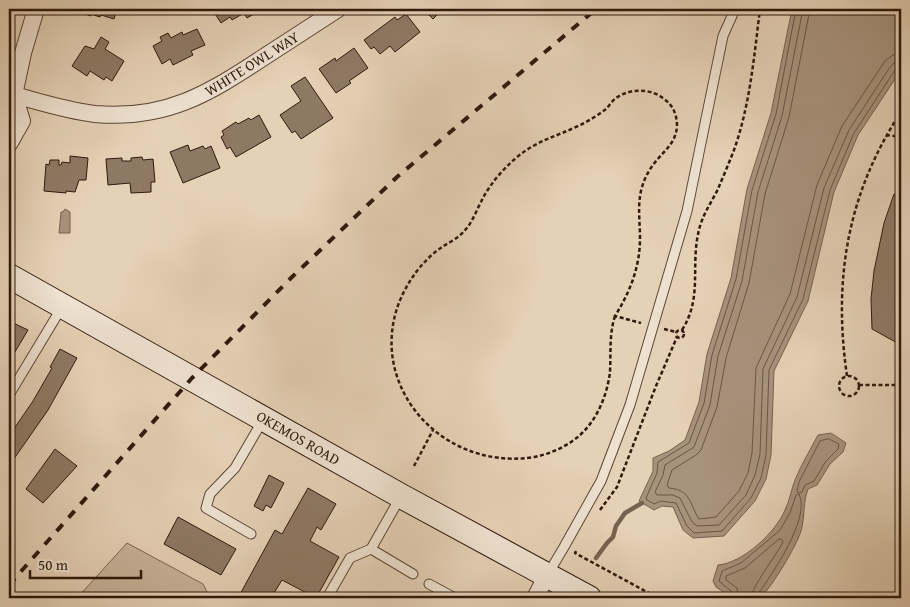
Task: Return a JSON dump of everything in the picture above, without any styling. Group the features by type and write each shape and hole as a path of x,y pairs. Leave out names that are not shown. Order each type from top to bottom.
{"main road":[{"name":"OKEMOS ROAD","path":"9,276 401,496 588,598"}],"street":[{"path":"9,144 22,121 11,96 36,9"},
{"name":"WHITE OWL WAY","path":"11,96 93,114 130,114 166,108 198,98 227,82 338,9"},
{"path":"535,598 547,575"}],"lane":[{"path":"547,575 601,481 630,405 687,211 723,36 735,9"},
{"path":"9,394 62,306"},
{"path":"252,534 206,508 210,494 235,468 264,418"},
{"path":"327,598 350,558 371,549 401,496"},
{"path":"371,549 413,574"},
{"path":"429,584 455,598"}],"path":[{"path":"678,337 683,337 682,330 693,305 695,294 695,248 701,222 718,189 746,111 760,9"},
{"path":"645,90 660,95 672,106 676,119 676,133 671,146 650,169 642,190 639,211 640,238 636,271 627,294 615,316 608,380 601,403 590,424 565,446 552,452 532,457 496,458 466,450 433,430 420,417 404,394 392,359 394,319 403,293 410,280 428,258 465,231 492,184 517,157 549,136 565,132 594,117 623,94 630,91 645,90"},
{"path":"847,376 841,305 845,254 853,218 864,185 886,135 901,112"},
{"path":"886,135 901,136"},
{"path":"615,316 641,323"},
{"path":"664,329 676,332 682,330"},
{"path":"600,510 617,487 656,386 678,337 676,332"},
{"path":"847,376 854,378 859,385 856,393 852,395 844,394 841,391 840,383 847,376"},
{"path":"859,385 901,386"},
{"path":"414,466 433,430"},
{"path":"579,546 575,553 658,598"}],"shaded area":[{"path":"127,543 203,584 210,598 77,598"}],"water":[{"path":"792,9 901,9 901,70 858,135 834,192 808,301 774,371 771,455 766,479 755,501 724,536 693,538 683,530 673,507 662,506 654,510 639,501 653,471 653,458 669,451 685,440 699,402 707,354 731,278 747,189 771,113"},
{"path":"65,209 70,212 70,233 59,233 61,212"},
{"path":"831,433 846,443 843,452 830,464 817,485 808,489 801,531 783,566 760,598 728,598 728,595 716,587 713,581 718,565 738,559 748,553 774,528 781,519 797,474 818,435"}],"building":[{"path":"84,9 117,9 114,19 101,15 100,17 82,13"},
{"path":"212,9 262,9 247,18 244,13 232,20 230,17 221,23"},
{"path":"423,9 443,9 433,19"},
{"path":"406,14 420,32 395,52 390,46 380,54 374,47 371,49 364,40 395,17 397,20"},
{"path":"197,29 205,45 191,51 193,55 173,65 170,59 162,64 153,46 162,41 160,37 168,33 171,38 182,32 183,35"},
{"path":"101,37 109,42 105,49 124,61 112,81 106,77 104,80 90,71 87,76 72,66 85,46 94,49"},
{"path":"354,48 368,68 336,93 319,69 335,58 336,61"},
{"path":"305,77 333,118 301,139 295,131 292,133 280,115 301,101 291,86"},
{"path":"259,115 271,137 236,157 230,147 227,149 221,137 224,135 222,131 236,122 238,124"},
{"path":"188,145 190,151 203,146 205,149 211,146 220,168 183,183 170,152"},
{"path":"70,156 88,158 86,180 79,180 75,192 44,191 46,164 49,165 50,160 59,160 59,165 62,162 70,163"},
{"path":"142,157 143,160 153,159 155,182 151,182 151,192 131,193 130,183 108,185 106,159 122,158 122,161 131,161 131,158"},
{"path":"894,194 901,198 901,345 872,329 871,299 874,271 884,223"},
{"path":"9,321 28,330 9,362"},
{"path":"60,349 77,358 48,410 9,466 9,436 33,401 52,368 50,367"},
{"path":"55,449 77,466 43,503 26,489"},
{"path":"269,475 284,483 271,508 266,505 263,511 254,506"},
{"path":"308,488 336,504 321,530 317,527 310,541 339,557 316,598 282,580 271,598 254,596 253,598 238,598 275,530 282,534"},
{"path":"178,517 236,549 221,575 164,544"}],"waterway":[{"path":"596,558 613,537 616,526 625,513 642,503"}],"railway":[{"path":"9,585 192,378 292,277 397,177 596,9"}]}
